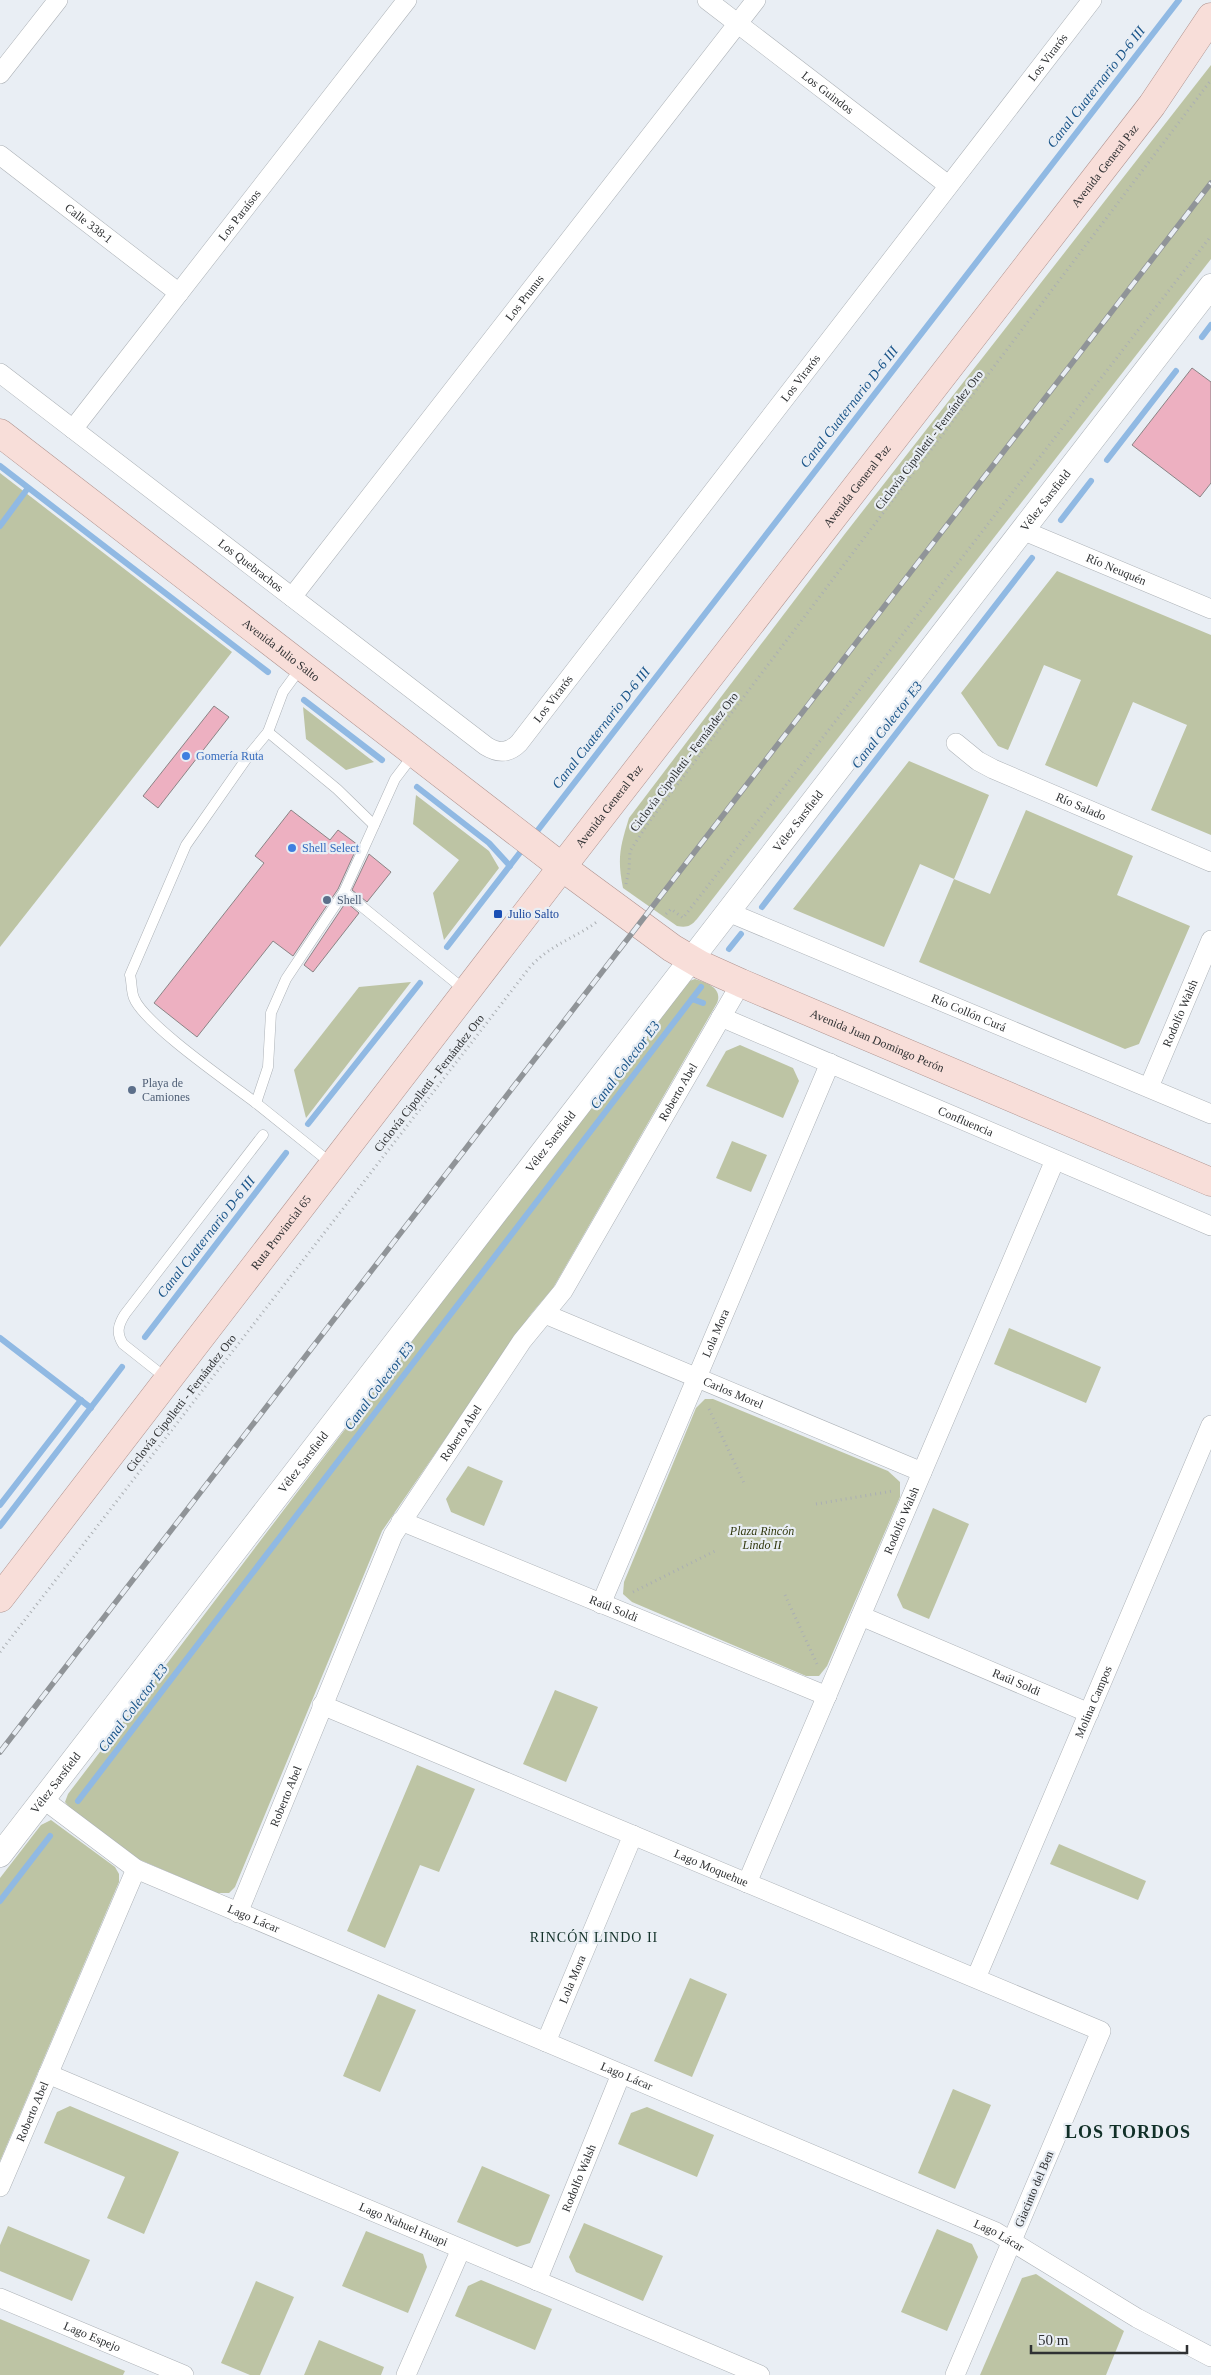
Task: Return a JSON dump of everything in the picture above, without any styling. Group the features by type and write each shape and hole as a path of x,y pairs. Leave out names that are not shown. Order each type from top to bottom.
{"main road":[{"name":"Avenida General Paz","path":"562,867 1152,105 1211,17"},
{"name":"Avenida General Paz","path":"1152,105 1211,42"},
{"name":"Avenida Julio Salto","path":"0,433 562,867"},
{"name":"Avenida Juan Domingo Perón","path":"562,867 652,934 691,960 741,983 1211,1182"},
{"name":"Ruta Provincial 65","path":"0,1598 562,867"}],"street":[{"path":"0,74 58,0"},
{"name":"Los Paraísos","path":"74,429 407,0"},
{"name":"Los Guindos","path":"707,0 948,185"},
{"name":"Los Prunus","path":"292,597 756,0"},
{"name":"Los Virarós","path":"504,752 519,742 1092,0"},
{"name":"Calle 338-1","path":"0,155 179,293"},
{"name":"Vélez Sarsfield","path":"0,1855 1211,286"},
{"name":"Los Quebrachos","path":"0,373 486,746 498,752 504,752"},
{"name":"Río Neuquén","path":"1022,530 1211,609"},
{"name":"Río Salado","path":"956,743 978,761 994,770 1211,862"},
{"name":"Río Collón Curá","path":"728,912 1211,1114"},
{"name":"Rodolfo Walsh","path":"1149,1087 1211,940"},
{"name":"Roberto Abel","path":"238,1913 386,1549 401,1521 522,1342 566,1286 741,983"},
{"name":"Confluencia","path":"721,1017 1211,1226"},
{"name":"Lola Mora","path":"601,1604 830,1063"},
{"name":"Rodolfo Walsh","path":"747,1883 1055,1160"},
{"name":"Carlos Morel","path":"545,1314 922,1472"},
{"name":"Molina Campos","path":"976,1978 1211,1425"},
{"name":"Raúl Soldi","path":"401,1521 827,1696"},
{"name":"Raúl Soldi","path":"861,1616 1089,1713"},
{"name":"Lago Moquehue","path":"322,1705 1101,2031"},
{"name":"Lago Lácar","path":"43,1800 136,1870 1012,2240 1137,2318 1211,2357"},
{"name":"Lola Mora","path":"546,2042 633,1835"},
{"name":"Roberto Abel","path":"0,2187 136,1870"},
{"name":"Giacinto del Ben","path":"955,2375 1101,2031"},
{"name":"Lago Nahuel Huapi","path":"48,2074 760,2375"},
{"name":"Rodolfo Walsh","path":"537,2281 621,2074"},
{"path":"406,2375 461,2249"},
{"name":"Lago Espejo","path":"0,2298 184,2375"}],"lane":[{"path":"302,666 283,692 268,732 249,755 186,845 130,975 134,998 144,1013 192,1055 333,1165"},
{"path":"268,732 337,790 374,825"},
{"path":"256,1104 268,1067 272,1013 286,979 344,892 395,779 414,753"},
{"path":"344,892 466,991"},
{"path":"168,1380 123,1344 119,1338 119,1326 125,1314 263,1135"}],"path":[{"name":"Ciclovía Cipolletti - Fernández Oro","path":"0,1652 530,967 551,947 585,930 599,919 612,904 626,883 630,851 649,822 1211,80"},
{"path":"652,934 671,909 683,918 1211,236"},
{"path":"709,1409 744,1483"},
{"path":"816,1504 892,1491"},
{"path":"633,1592 717,1550"},
{"path":"632,1585 633,1592 639,1596"},
{"path":"785,1595 817,1664"}],"green space":[{"path":"1211,65 1211,259 697,919 689,926 677,926 623,888 620,853 629,818 844,535"},
{"path":"0,473 232,652 0,947"},
{"path":"1057,571 1211,635 1211,835 1151,810 1187,725 1133,702 1097,787 1045,765 1081,680 1044,665 1008,750 998,746 961,693"},
{"path":"303,707 374,762 346,770 306,739"},
{"path":"909,761 989,795 954,879 920,864 884,947 793,909"},
{"path":"416,795 489,851 499,868 444,940 433,893 459,860 413,824"},
{"path":"1026,810 1133,856 1117,895 1190,926 1139,1044 1125,1049 919,962 954,879 990,894"},
{"path":"695,979 709,984 716,990 718,993 717,1003 553,1288 531,1314 382,1531 235,1887 229,1893 217,1893 138,1859 70,1808 65,1802 68,1794 684,983"},
{"path":"411,982 306,1118 294,1070 359,987"},
{"path":"740,1045 793,1068 799,1081 783,1118 706,1086 726,1051"},
{"path":"732,1141 767,1155 751,1192 716,1178"},
{"path":"1009,1328 1101,1367 1086,1403 994,1364"},
{"name":"Plaza Rincón Lindo II","path":"705,1399 713,1399 888,1471 900,1482 900,1497 827,1666 819,1676 806,1676 632,1602 623,1594 624,1582 696,1408"},
{"path":"468,1466 503,1481 484,1526 451,1512 446,1499"},
{"path":"933,1508 969,1524 929,1619 903,1608 897,1595"},
{"path":"555,1690 598,1707 566,1782 523,1764"},
{"path":"417,1765 475,1789 439,1872 420,1865 385,1948 347,1931"},
{"path":"51,1820 115,1867 119,1874 119,1882 0,2161 0,1878 41,1825"},
{"path":"1059,1844 1146,1881 1138,1900 1050,1864"},
{"path":"690,1978 727,1994 692,2077 654,2061"},
{"path":"378,1994 416,2010 380,2092 343,2076"},
{"path":"953,2089 991,2105 955,2189 918,2173"},
{"path":"70,2106 179,2152 144,2234 107,2218 125,2177 44,2143 57,2112"},
{"path":"647,2107 714,2135 697,2177 618,2144 631,2113"},
{"path":"482,2166 550,2195 530,2243 517,2247 457,2222"},
{"path":"584,2223 663,2256 643,2301 576,2272 569,2257"},
{"path":"8,2226 90,2260 72,2301 0,2271 0,2245"},
{"path":"937,2229 972,2244 978,2257 947,2331 901,2312"},
{"path":"366,2231 423,2254 427,2267 408,2313 342,2286"},
{"path":"1036,2274 1124,2331 1106,2375 980,2375 1022,2278"},
{"path":"481,2280 552,2309 535,2350 455,2316 468,2286"},
{"path":"256,2281 294,2297 260,2375 250,2375 221,2363"},
{"path":"0,2319 125,2371 123,2375 0,2375"},
{"path":"319,2340 384,2367 381,2375 304,2375"}],"building":[{"path":"1192,368 1211,382 1211,483 1200,497 1132,445"},
{"name":"Gomería Ruta","path":"214,706 229,717 158,808 143,796"},
{"path":"291,810 330,840 338,830 358,845 338,889 293,956 273,941 197,1037 154,1003 264,863 255,856"},
{"path":"369,854 391,872 367,902 352,890"},
{"path":"346,902 359,913 313,972 304,965"}],"waterway":[{"name":"Canal Cuaternario D-6 III","path":"538,830 1179,0"},
{"name":"Canal Colector E3","path":"1202,337 1211,325"},
{"name":"Canal Colector E3","path":"1107,460 1176,371"},
{"path":"0,466 268,672"},
{"name":"Canal Colector E3","path":"1061,520 1091,481"},
{"path":"0,526 28,488"},
{"name":"Canal Colector E3","path":"762,907 1032,558"},
{"path":"304,700 382,760"},
{"path":"417,787 489,843 510,866"},
{"name":"Canal Cuaternario D-6 III","path":"447,947 522,850"},
{"name":"Canal Colector E3","path":"729,949 741,934"},
{"name":"Canal Cuaternario D-6 III","path":"308,1124 420,983"},
{"name":"Canal Colector E3","path":"78,1801 701,987"},
{"path":"692,999 703,1003"},
{"name":"Canal Cuaternario D-6 III","path":"145,1337 286,1153"},
{"path":"0,1338 91,1408"},
{"name":"Canal Cuaternario D-6 III","path":"0,1526 122,1367"},
{"path":"0,1505 81,1400"},
{"name":"Canal Colector E3","path":"0,1901 50,1836"}],"railway":[{"path":"0,1752 1211,183"}],"place":[{"name":"Gomería Ruta","path":"186,756"},
{"name":"Shell Select","path":"292,848"},
{"name":"Shell","path":"327,900"},
{"name":"Julio Salto","path":"498,914"},
{"name":"Playa de Camiones","path":"132,1090"}],"district":[{"name":"RINCÓN LINDO II","path":"594,1937"},
{"name":"LOS TORDOS","path":"1128,2132"}]}
